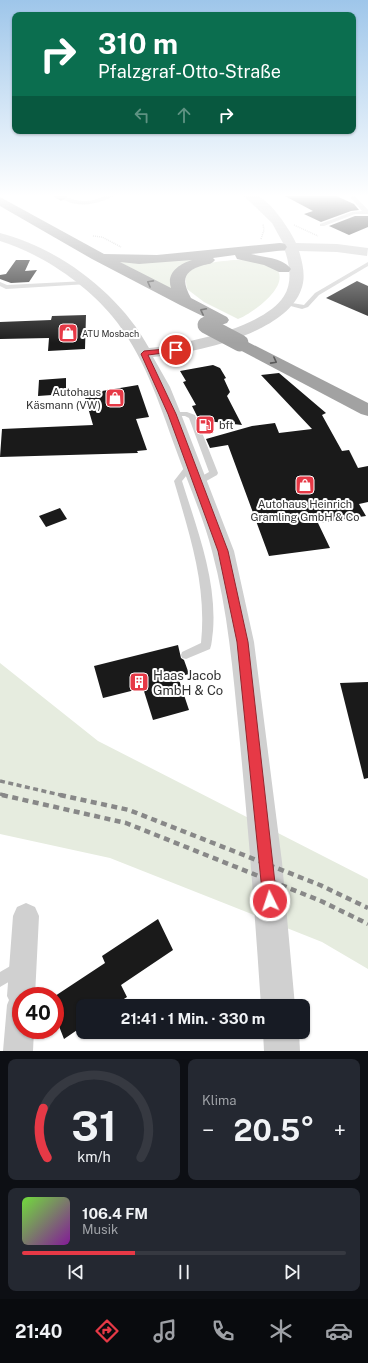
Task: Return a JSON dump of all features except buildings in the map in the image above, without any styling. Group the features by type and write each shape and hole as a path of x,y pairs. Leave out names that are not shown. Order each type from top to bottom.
{"highway":[{"path":"59,244 79,259 206,325 247,340 368,394"},
{"path":"76,244 221,320 247,340 368,410"},
{"path":"253,248 260,244"},
{"path":"97,256 139,260 253,248 287,250"},
{"path":"184,302 177,284 177,277 181,271 190,265 239,255 287,250"},
{"path":"239,255 269,262 300,266"}],"street":[{"path":"17,244 42,253 86,283 117,312 140,346 161,387 172,414 223,551 242,642 267,862 277,999"},
{"path":"284,244 300,266"},
{"path":"316,244 332,250"},
{"path":"287,250 332,250 368,256"},
{"path":"161,387 179,345 243,320 260,311 272,302 280,292 285,282 300,266 332,250"},
{"path":"140,346 179,345 246,328 273,314 286,304 292,294 300,266"},
{"path":"22,987 26,916"},
{"path":"18,1051 19,1039"},
{"path":"281,1039 282,1051"}],"lane":[{"path":"286,304 302,307 306,306 317,294 368,256"},
{"path":"0,284 6,288 86,283"},
{"path":"186,655 206,646 209,625 208,589 178,481 195,473"},
{"path":"0,980 23,965"}],"shaded area":[{"path":"238,252 194,261 173,290 114,259"},
{"path":"234,260 268,263 276,268 279,275 279,283 268,298 252,311 238,319 204,302 187,289 185,275 196,267 202,265"},
{"path":"0,663 98,741 368,879 368,969 322,942 110,858 0,834"}],"railway":[{"path":"0,781 65,796"},
{"path":"0,794 7,796"},
{"path":"2,795 126,823 321,901 368,924"},
{"path":"60,795 129,810 320,885 368,908"}],"place":[{"name":"ATU Mosbach","path":"68,333"},
{"name":"Autohaus Käsmann (VW)","path":"115,398"},
{"name":"bft","path":"205,425"},
{"name":"Autohaus Heinrich Gramling GmbH & Co","path":"305,485"},
{"name":"Haas Jacob GmbH & Co","path":"139,682"}],"route":[{"path":"176,350 144,354 161,387 172,414 223,551 242,642 267,862 270,901"}]}
